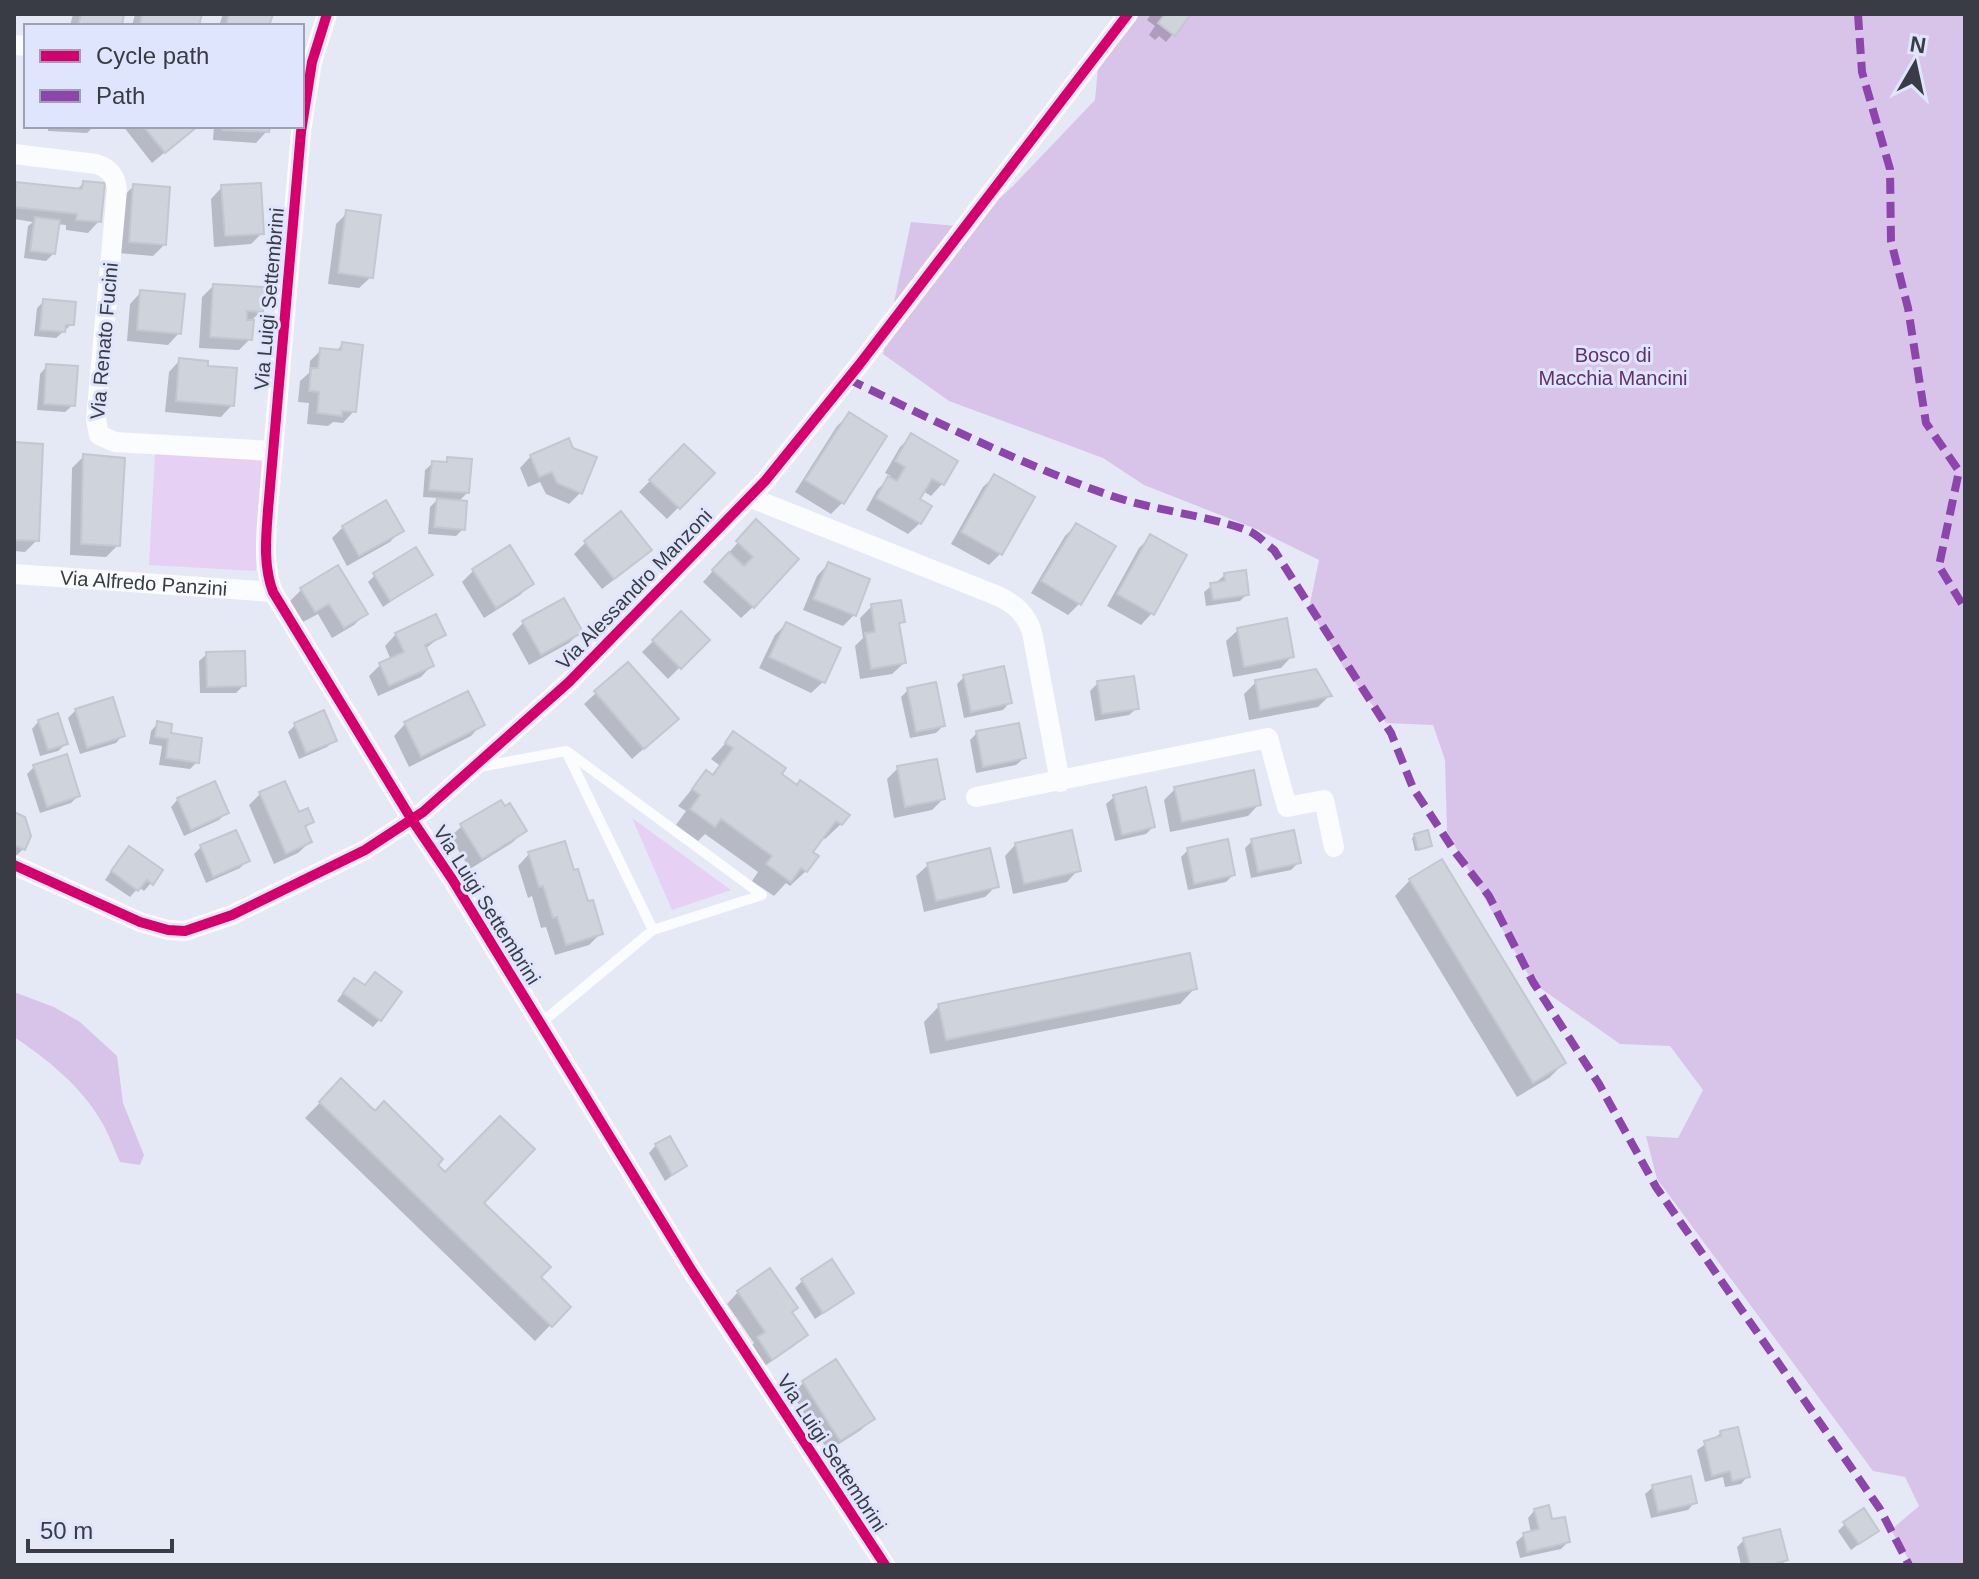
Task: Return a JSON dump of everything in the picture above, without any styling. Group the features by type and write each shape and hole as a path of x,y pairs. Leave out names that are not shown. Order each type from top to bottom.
{"street":[{"name":"Via Luigi Settembrini","path":"304,111 312,62 327,14"},
{"name":"Via Alessandro Manzoni","path":"14,865 140,922 185,931 232,915 351,857 412,820 569,682 749,497 853,372 1128,14"},
{"name":"Via Luigi Settembrini","path":"302,128 266,548 267,574 273,592 692,1271 885,1565"},
{"name":"Via Renato Fucini","path":"14,154 96,164 115,178 117,190 96,419 99,435 115,442 273,451"},
{"path":"749,497 998,596 1020,610 1032,632 1060,782"},
{"name":"Via Alfredo Panzini","path":"14,574 273,592"},
{"path":"976,797 1268,738 1287,807 1324,800 1334,847"}],"lane":[{"path":"566,751 653,930"},
{"path":"474,768 566,751 762,895 653,930 541,1023"}],"shaded area":[{"path":"155,452 262,458 256,571 149,565"},
{"path":"632,818 731,890 672,910"}],"green space":[{"name":"Bosco di Macchia Mancini","path":"1119,14 1965,14 1965,1565 1912,1565 1891,1530 1919,1506 1905,1477 1873,1471 1657,1179 1646,1136 1678,1138 1703,1090 1670,1046 1620,1044 1533,983 1447,832 1445,760 1433,725 1386,723 1344,668 1309,608 1319,560 1256,529 1144,485 1103,458 949,401 883,354 911,222 968,227 1013,186 1095,100 1100,46"},
{"path":"14,992 54,1007 80,1022 117,1056 123,1103 144,1155 140,1165 120,1162 104,1126 84,1096 51,1064 14,1037"}],"building":[{"path":"81,14 124,14 122,24 78,24"},
{"path":"142,14 202,14 200,24 140,24"},
{"path":"229,14 273,14 270,24 226,24"},
{"path":"1165,14 1191,14 1175,36 1158,23"},
{"path":"145,128 196,128 165,153"},
{"path":"224,128 270,128 269,132"},
{"path":"83,181 105,183 101,222 76,220 77,214 14,207 16,182 82,189"},
{"path":"261,183 264,234 225,236 221,185"},
{"path":"133,184 170,187 166,245 129,242"},
{"path":"346,210 381,215 373,278 338,273"},
{"path":"35,217 60,220 55,254 30,251"},
{"path":"213,284 264,287 263,312 247,311 247,320 254,320 252,340 210,337"},
{"path":"140,290 185,294 181,334 137,330"},
{"path":"43,299 76,302 74,325 66,325 65,332 40,330"},
{"path":"342,342 363,345 356,412 342,411 342,416 317,413 319,392 309,391 311,368 318,368 320,348 341,350"},
{"path":"179,358 208,361 208,366 237,368 234,406 176,401"},
{"path":"46,364 78,366 75,406 44,404"},
{"path":"849,412 887,436 844,504 805,480"},
{"path":"911,433 958,461 944,485 932,479 920,499 932,506 921,524 876,498 888,476 897,481 905,467 895,461"},
{"path":"569,438 573,448 597,457 582,494 557,483 552,472 539,477 530,455"},
{"path":"14,442 43,444 39,541 14,540"},
{"path":"684,444 715,473 680,509 649,480"},
{"path":"83,454 125,458 120,546 81,544"},
{"path":"447,457 472,459 469,493 429,490 432,461 447,462"},
{"path":"994,474 1035,497 1002,555 961,532"},
{"path":"437,498 467,501 465,530 434,527"},
{"path":"386,500 404,531 359,556 342,526"},
{"path":"621,511 652,550 614,579 584,541"},
{"path":"756,519 799,559 754,608 712,570 729,552 744,566 753,557 736,541"},
{"path":"1076,523 1116,546 1081,605 1041,581"},
{"path":"1150,534 1187,555 1154,615 1117,594"},
{"path":"510,545 534,584 496,608 472,569"},
{"path":"416,547 433,575 390,601 373,573"},
{"path":"828,562 870,579 856,616 813,599"},
{"path":"338,565 368,614 344,628 329,604 315,612 300,588"},
{"path":"1246,570 1249,595 1213,600 1210,583 1225,581 1224,573"},
{"path":"564,598 583,632 541,655 522,621"},
{"path":"901,600 905,622 899,623 906,663 871,669 865,633 875,632 871,604"},
{"path":"681,611 710,640 681,669 652,640"},
{"path":"436,614 446,635 425,645 434,666 389,686 379,663 404,652 395,633"},
{"path":"1287,618 1294,657 1244,667 1237,628"},
{"path":"786,622 841,648 825,683 769,657"},
{"path":"245,651 246,686 207,687 206,652"},
{"path":"628,662 679,719 644,749 594,691"},
{"path":"1004,666 1012,703 971,712 963,675"},
{"path":"1316,669 1332,696 1260,710 1255,680"},
{"path":"1134,676 1139,709 1102,714 1097,681"},
{"path":"936,682 945,726 916,732 907,688"},
{"path":"468,691 485,725 421,757 404,722"},
{"path":"113,697 125,736 87,748 75,709"},
{"path":"324,710 337,741 306,753 294,723"},
{"path":"58,713 68,744 48,750 38,720"},
{"path":"157,721 172,724 171,733 202,738 199,763 166,758 168,739 155,737"},
{"path":"1019,723 1026,758 983,767 976,731"},
{"path":"733,731 786,768 782,774 797,785 800,780 850,815 842,825 836,821 813,852 819,856 807,872 801,868 791,882 766,864 772,856 721,819 715,827 690,809 700,795 692,789 706,770 713,775 733,748 725,743"},
{"path":"67,754 80,796 47,807 33,765"},
{"path":"937,759 945,799 905,807 897,766"},
{"path":"1254,770 1261,805 1182,822 1174,787"},
{"path":"215,781 229,813 191,830 177,798"},
{"path":"285,781 299,812 308,808 314,822 305,826 312,842 286,854 259,792"},
{"path":"1146,787 1155,827 1122,835 1113,795"},
{"path":"501,800 505,806 510,803 527,831 482,859 460,824"},
{"path":"14,812 25,817 31,836 25,850 14,845"},
{"path":"236,830 250,861 213,877 200,845"},
{"path":"1072,830 1081,871 1024,884 1015,843"},
{"path":"1294,830 1301,863 1258,872 1251,839"},
{"path":"1428,830 1432,846 1418,850 1414,834"},
{"path":"1228,839 1235,875 1194,884 1187,848"},
{"path":"565,841 588,901 593,900 603,934 566,945 543,886 539,887 528,852"},
{"path":"129,846 163,870 153,885 147,880 138,891 111,871"},
{"path":"990,848 999,887 936,901 927,863"},
{"path":"1442,859 1566,1063 1533,1083 1409,879"},
{"path":"1190,953 1197,989 946,1040 938,1004"},
{"path":"375,972 402,992 381,1021 343,993 354,978 365,985"},
{"path":"341,1078 375,1111 384,1101 443,1159 438,1165 445,1172 500,1116 535,1149 484,1203 551,1267 541,1277 571,1307 552,1327 319,1102"},
{"path":"670,1136 687,1166 672,1175 655,1144"},
{"path":"832,1259 854,1293 823,1313 801,1279"},
{"path":"770,1268 798,1308 792,1312 808,1335 772,1360 757,1337 765,1332 737,1291"},
{"path":"836,1359 875,1419 840,1441 802,1381"},
{"path":"1738,1427 1750,1477 1732,1481 1730,1471 1712,1476 1704,1441 1721,1436 1720,1431"},
{"path":"1691,1476 1697,1503 1658,1512 1652,1485"},
{"path":"1549,1505 1552,1519 1565,1517 1570,1542 1527,1552 1523,1533 1539,1529 1534,1509"},
{"path":"1864,1508 1879,1531 1859,1544 1843,1522"},
{"path":"1780,1529 1788,1560 1770,1565 1750,1565 1743,1538"}],"marked path":[{"path":"1858,14 1862,72 1890,169 1891,241 1908,308 1926,423 1959,471 1939,566 1965,609"},
{"path":"848,379 1073,482 1124,500 1249,531 1274,550 1391,733 1413,788 1455,852 1489,896 1533,982 1599,1084 1656,1187 1880,1509 1909,1565"}],"cycle path":[{"path":"304,113 312,62 327,14"},
{"path":"14,865 140,922 185,931 232,915 365,850 423,812 569,682 765,481 859,365 1128,14"},
{"path":"302,128 267,531 266,562 273,592 692,1271 885,1565"}]}
